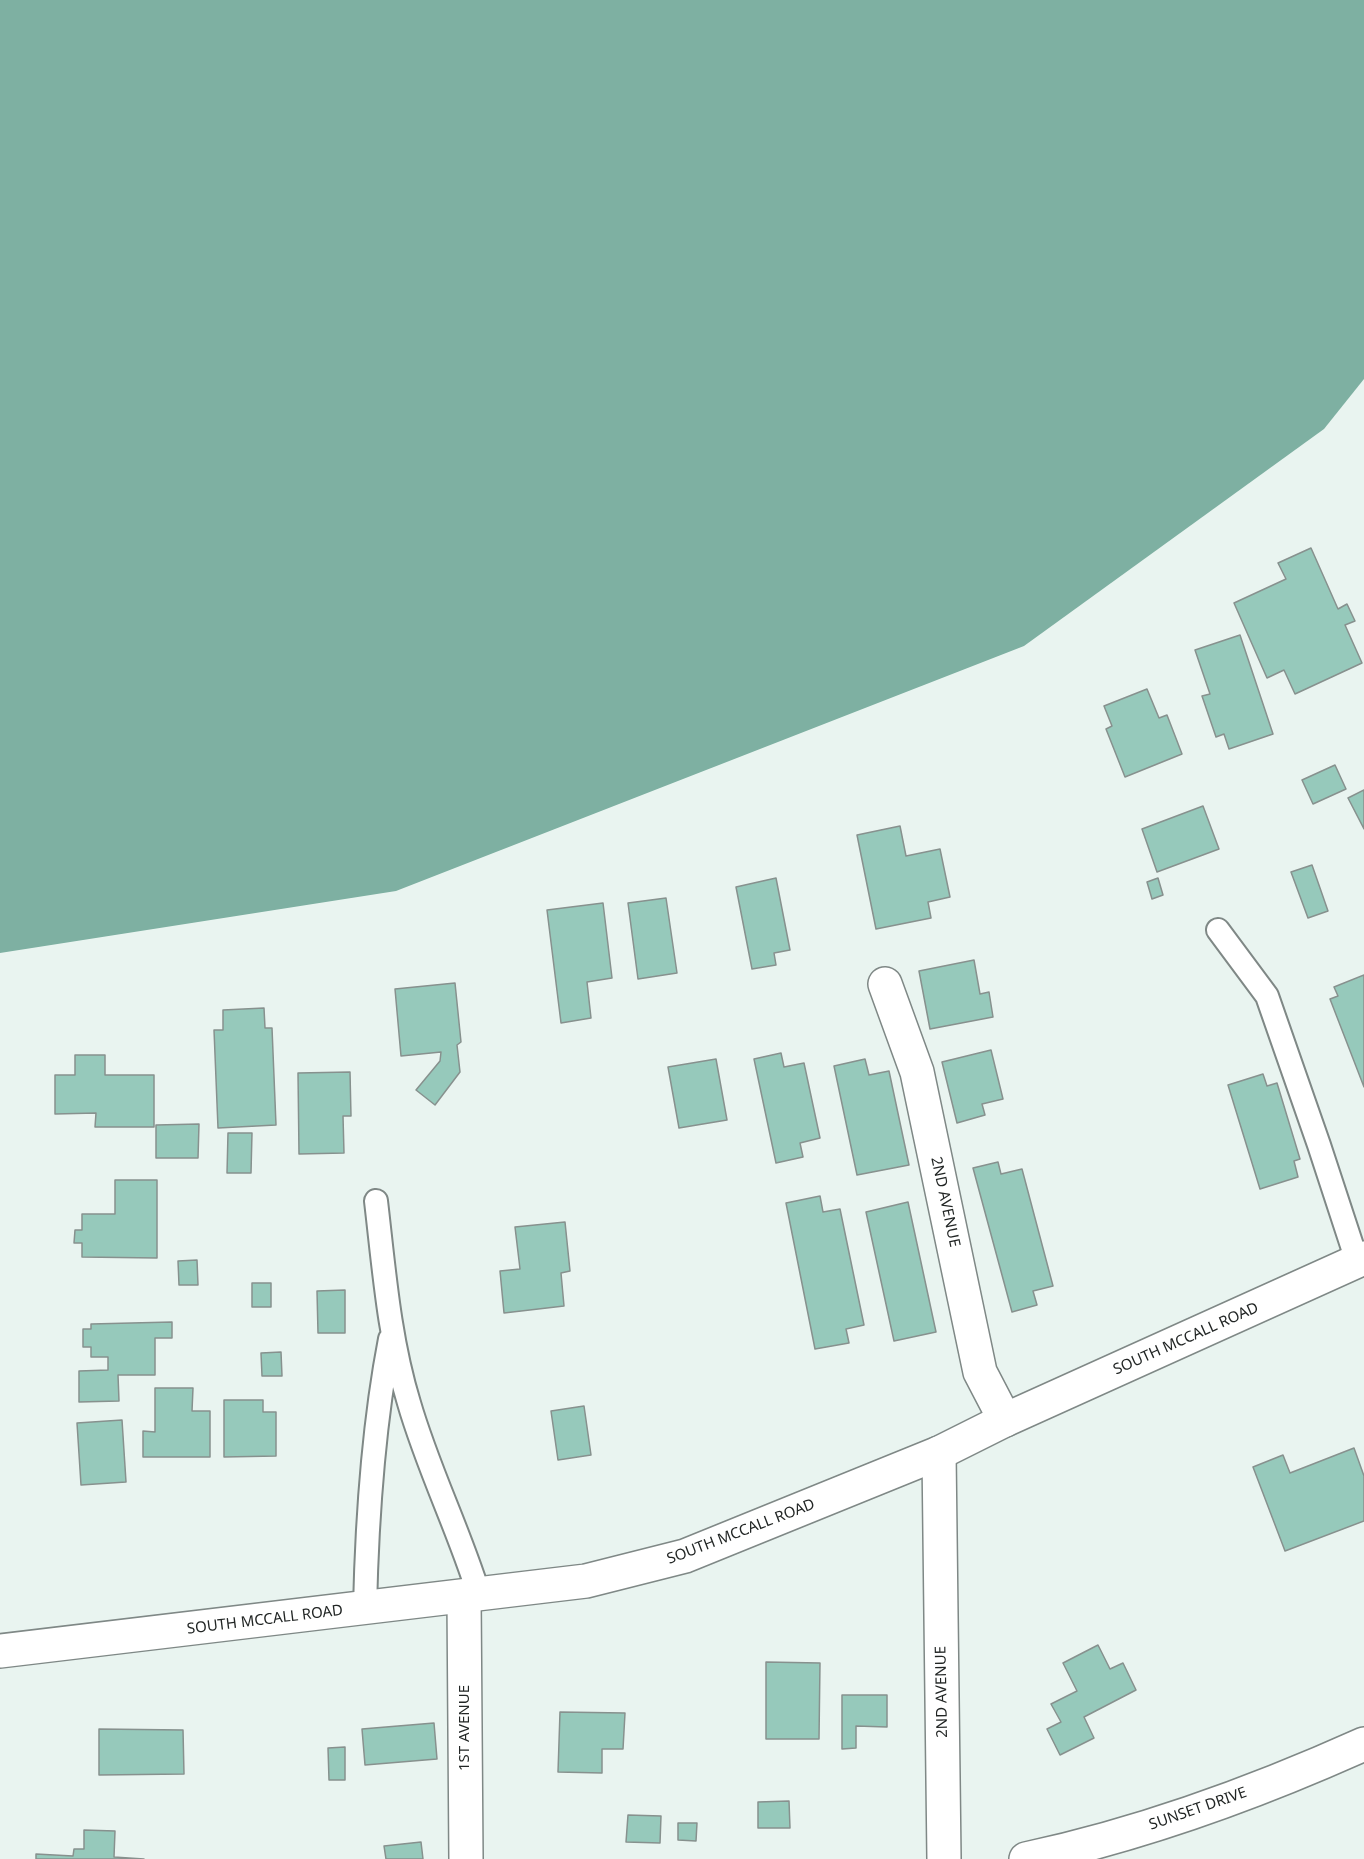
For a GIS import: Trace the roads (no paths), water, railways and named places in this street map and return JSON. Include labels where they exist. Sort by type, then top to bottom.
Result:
[{"type":"street","name":"2ND AVENUE","points":[[885,984],[917,1072],[980,1372],[1005,1420]]},
{"type":"street","name":"SOUTH MCCALL ROAD","points":[[0,1651],[586,1581],[685,1556],[939,1453],[1005,1420],[1360,1259]]},
{"type":"street","name":"2ND AVENUE","points":[[939,1453],[944,1859]]},
{"type":"street","name":"1ST AVENUE","points":[[466,1859],[472,1596]]},
{"type":"street","name":"SUNSET DRIVE","points":[[1026,1859],[1068,1850],[1172,1820],[1307,1770],[1364,1744]]},
{"type":"lane","points":[[1218,930],[1267,996],[1360,1259]]},
{"type":"lane","points":[[376,1201],[391,1331],[408,1402],[438,1490],[464,1548],[472,1596]]},
{"type":"lane","points":[[365,1608],[367,1521],[383,1375],[391,1331]]}]
